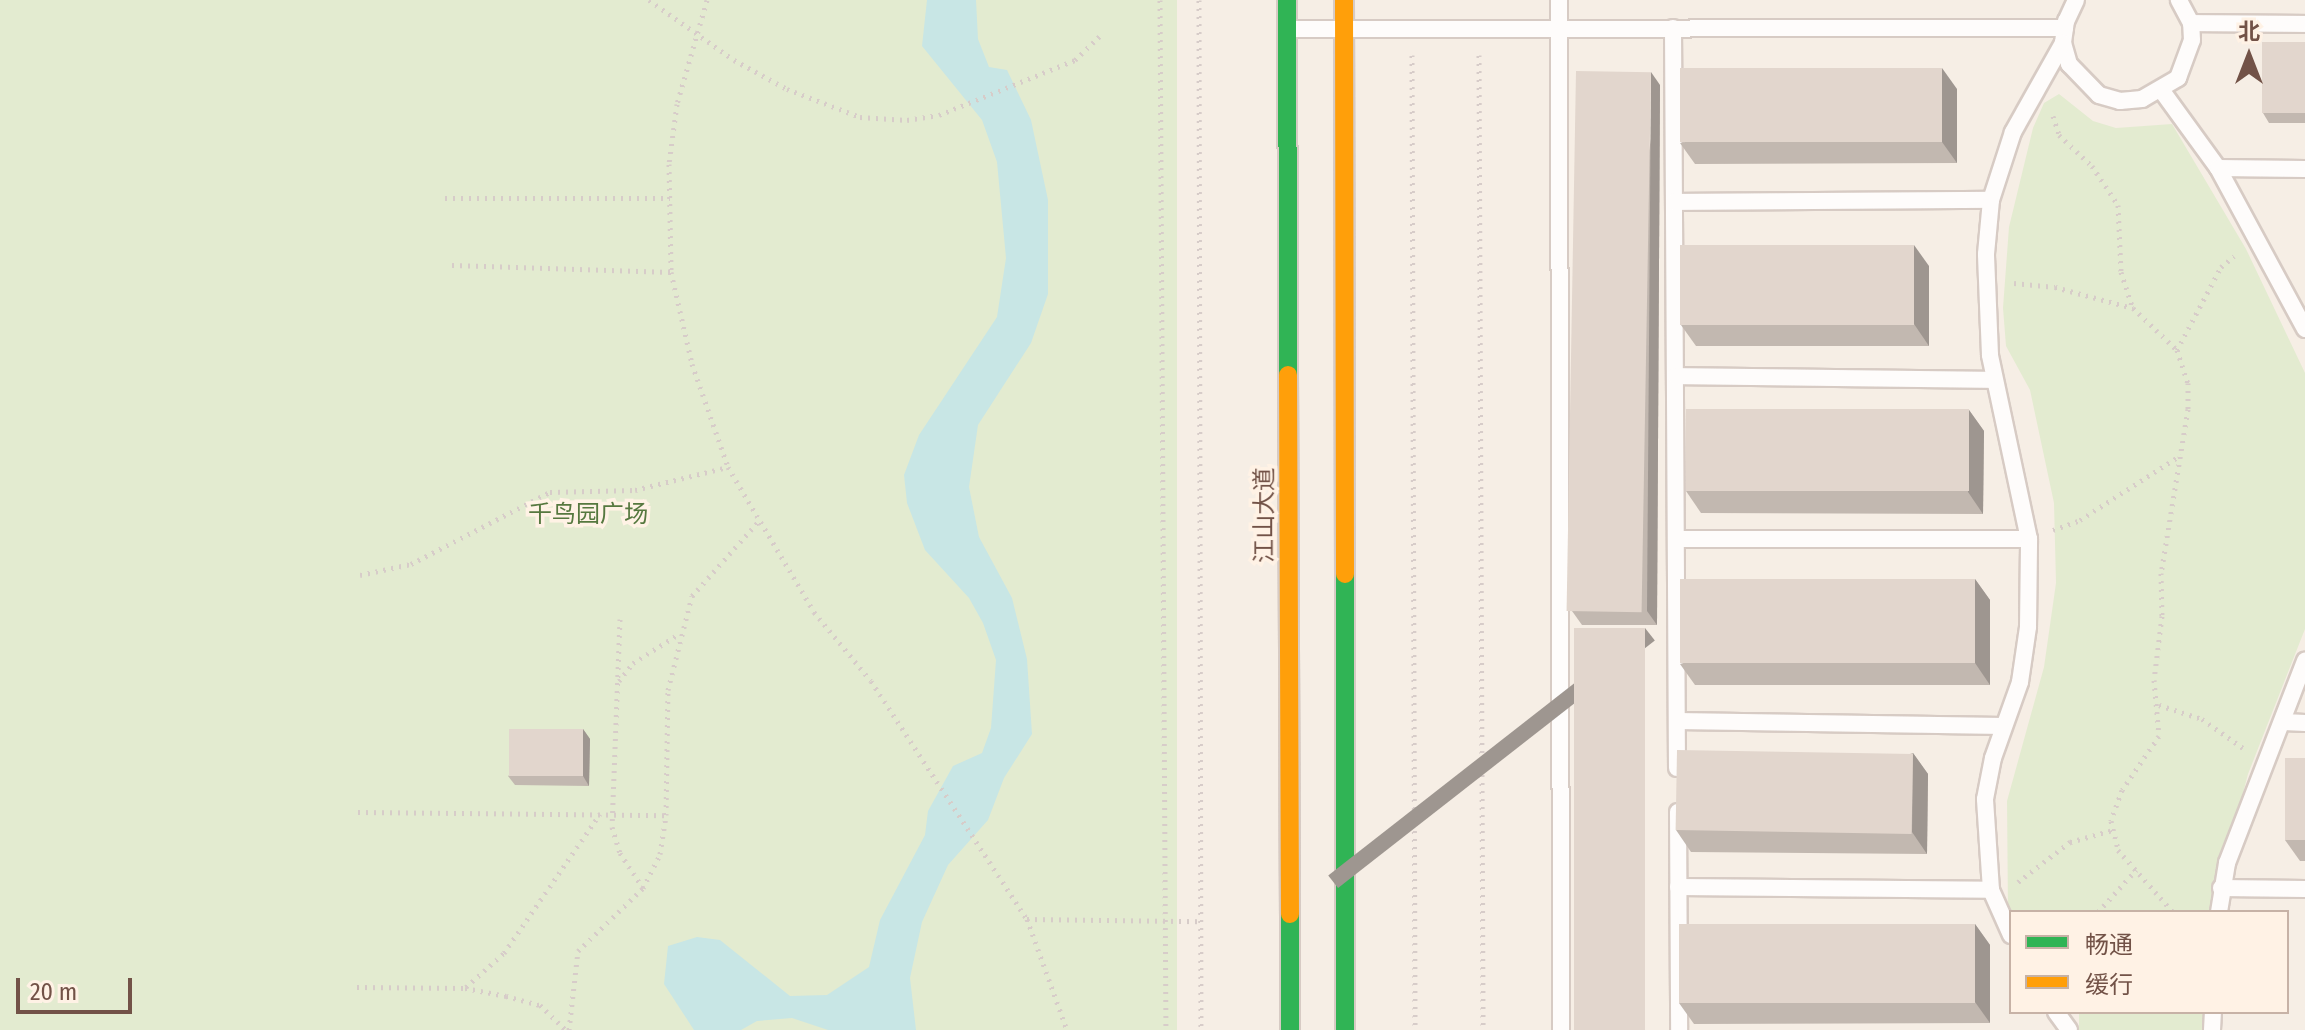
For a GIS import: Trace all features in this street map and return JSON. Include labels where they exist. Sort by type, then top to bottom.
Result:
[{"type":"main road","name":"江山大道","points":[[1287,0],[1290,1030]]},
{"type":"main road","points":[[1344,0],[1345,1030]]},
{"type":"lane","points":[[1559,0],[1561,1030]]},
{"type":"lane","points":[[2009,930],[1993,894],[1985,799],[2003,726],[2020,682],[2026,641],[2029,539],[1994,380],[1985,281],[1991,200],[2013,132],[2064,35],[2076,0]]},
{"type":"lane","points":[[2064,35],[2082,82],[2099,95],[2142,99],[2162,91],[2187,60],[2191,23],[2179,0]]},
{"type":"lane","points":[[2191,23],[2305,24]]},
{"type":"lane","points":[[1287,29],[1673,28],[2064,35]]},
{"type":"lane","points":[[1673,28],[1679,1030]]},
{"type":"lane","points":[[2162,91],[2218,168],[2255,238],[2301,312],[2305,329]]},
{"type":"lane","points":[[2218,168],[2305,169]]},
{"type":"lane","points":[[1674,202],[1991,200]]},
{"type":"lane","points":[[1676,376],[1994,380]]},
{"type":"lane","points":[[1676,539],[2029,539]]},
{"type":"lane","points":[[2219,910],[2221,888],[2305,661]]},
{"type":"lane","points":[[1677,721],[2003,726]]},
{"type":"lane","points":[[2284,722],[2305,723]]},
{"type":"lane","points":[[1678,887],[1993,894]]},
{"type":"lane","points":[[2221,888],[2305,889]]},
{"type":"path","points":[[649,0],[695,36],[787,89],[860,117],[907,120],[939,115],[1075,60],[1103,33]]},
{"type":"path","points":[[707,0],[677,104],[670,198],[671,272],[692,364],[728,467],[758,522],[814,612],[871,681],[1027,919],[1067,1030]]},
{"type":"path","points":[[1160,0],[1166,1030]]},
{"type":"path","points":[[1199,0],[1201,1030]]},
{"type":"path","points":[[1412,29],[1415,1030]]},
{"type":"path","points":[[1479,29],[1483,1030]]},
{"type":"path","points":[[2041,81],[2059,135],[2092,166],[2118,205],[2121,272],[2133,308],[2177,350],[2188,383],[2181,455],[2161,573],[2154,680],[2159,705],[2159,736],[2122,790],[2111,821],[2118,850],[2171,910]]},
{"type":"path","points":[[445,198],[670,198]]},
{"type":"path","points":[[2177,350],[2221,267],[2255,238]]},
{"type":"path","points":[[452,265],[671,272]]},
{"type":"path","points":[[1985,281],[2055,287],[2133,308]]},
{"type":"path","points":[[2029,539],[2080,520],[2181,455]]},
{"type":"path","points":[[360,575],[411,564],[550,492],[635,490],[728,467]]},
{"type":"path","points":[[567,1030],[570,982],[578,951],[643,888],[660,854],[666,815],[668,690],[679,634],[692,596],[758,522]]},
{"type":"path","points":[[620,619],[613,814],[620,853],[643,888]]},
{"type":"path","points":[[618,681],[633,663],[679,634]]},
{"type":"path","points":[[2159,705],[2202,719],[2267,766]]},
{"type":"path","points":[[358,812],[666,815]]},
{"type":"path","points":[[465,988],[504,953],[600,814]]},
{"type":"path","points":[[1993,894],[2070,842],[2113,830]]},
{"type":"path","points":[[2100,910],[2136,870]]},
{"type":"path","points":[[1027,919],[1201,921]]},
{"type":"path","points":[[357,987],[465,988],[540,1005],[567,1030]]},
{"type":"green space","name":"千鸟园广场","points":[[0,0],[1177,0],[1177,1030],[0,1030]]},
{"type":"green space","points":[[2059,94],[2093,121],[2116,128],[2172,124],[2246,249],[2305,373],[2305,629],[2248,774],[2213,910],[2008,911],[2007,801],[2044,667],[2056,583],[2054,503],[2030,390],[2006,346],[2003,308],[2009,227],[2033,128],[2044,103]]},
{"type":"green space","points":[[2079,1014],[2204,1014],[2204,1030],[2079,1030]]},
{"type":"water","points":[[927,0],[976,0],[978,39],[989,67],[1007,70],[1031,120],[1048,200],[1048,294],[1031,343],[978,425],[969,487],[979,537],[1012,598],[1027,659],[1032,734],[1004,778],[988,820],[948,865],[922,922],[910,978],[916,1030],[828,1030],[792,1018],[757,1021],[741,1030],[694,1030],[664,984],[668,946],[697,937],[720,940],[790,996],[827,995],[869,967],[880,920],[925,835],[928,811],[953,766],[982,753],[991,728],[996,660],[983,623],[969,598],[925,550],[907,503],[904,475],[919,435],[997,317],[1006,258],[997,162],[982,120],[922,46]]},
{"type":"building","points":[[2262,42],[2305,42],[2305,113],[2262,113]]},
{"type":"building","points":[[1680,68],[1942,68],[1942,142],[1680,142]]},
{"type":"building","points":[[1576,71],[1651,72],[1642,612],[1567,611]]},
{"type":"building","points":[[1680,245],[1914,245],[1914,325],[1680,325]]},
{"type":"building","points":[[1686,409],[1969,409],[1969,491],[1686,491]]},
{"type":"building","points":[[1680,579],[1975,579],[1975,663],[1680,663]]},
{"type":"building","points":[[1574,628],[1645,628],[1645,1030],[1574,1030]]},
{"type":"building","points":[[509,729],[583,729],[583,776],[509,776]]},
{"type":"building","points":[[1677,750],[1913,754],[1912,834],[1676,830]]},
{"type":"building","points":[[2285,758],[2305,758],[2305,840],[2285,840]]},
{"type":"building","points":[[1679,924],[1975,924],[1975,1003],[1679,1003]]},
{"type":"traffic: fast","points":[[1287,0],[1288,375]]},
{"type":"traffic: fast","points":[[1345,574],[1345,1030]]},
{"type":"traffic: fast","points":[[1290,914],[1290,1030]]},
{"type":"traffic: slow","points":[[1344,0],[1345,574]]},
{"type":"traffic: slow","points":[[1288,375],[1290,914]]}]
